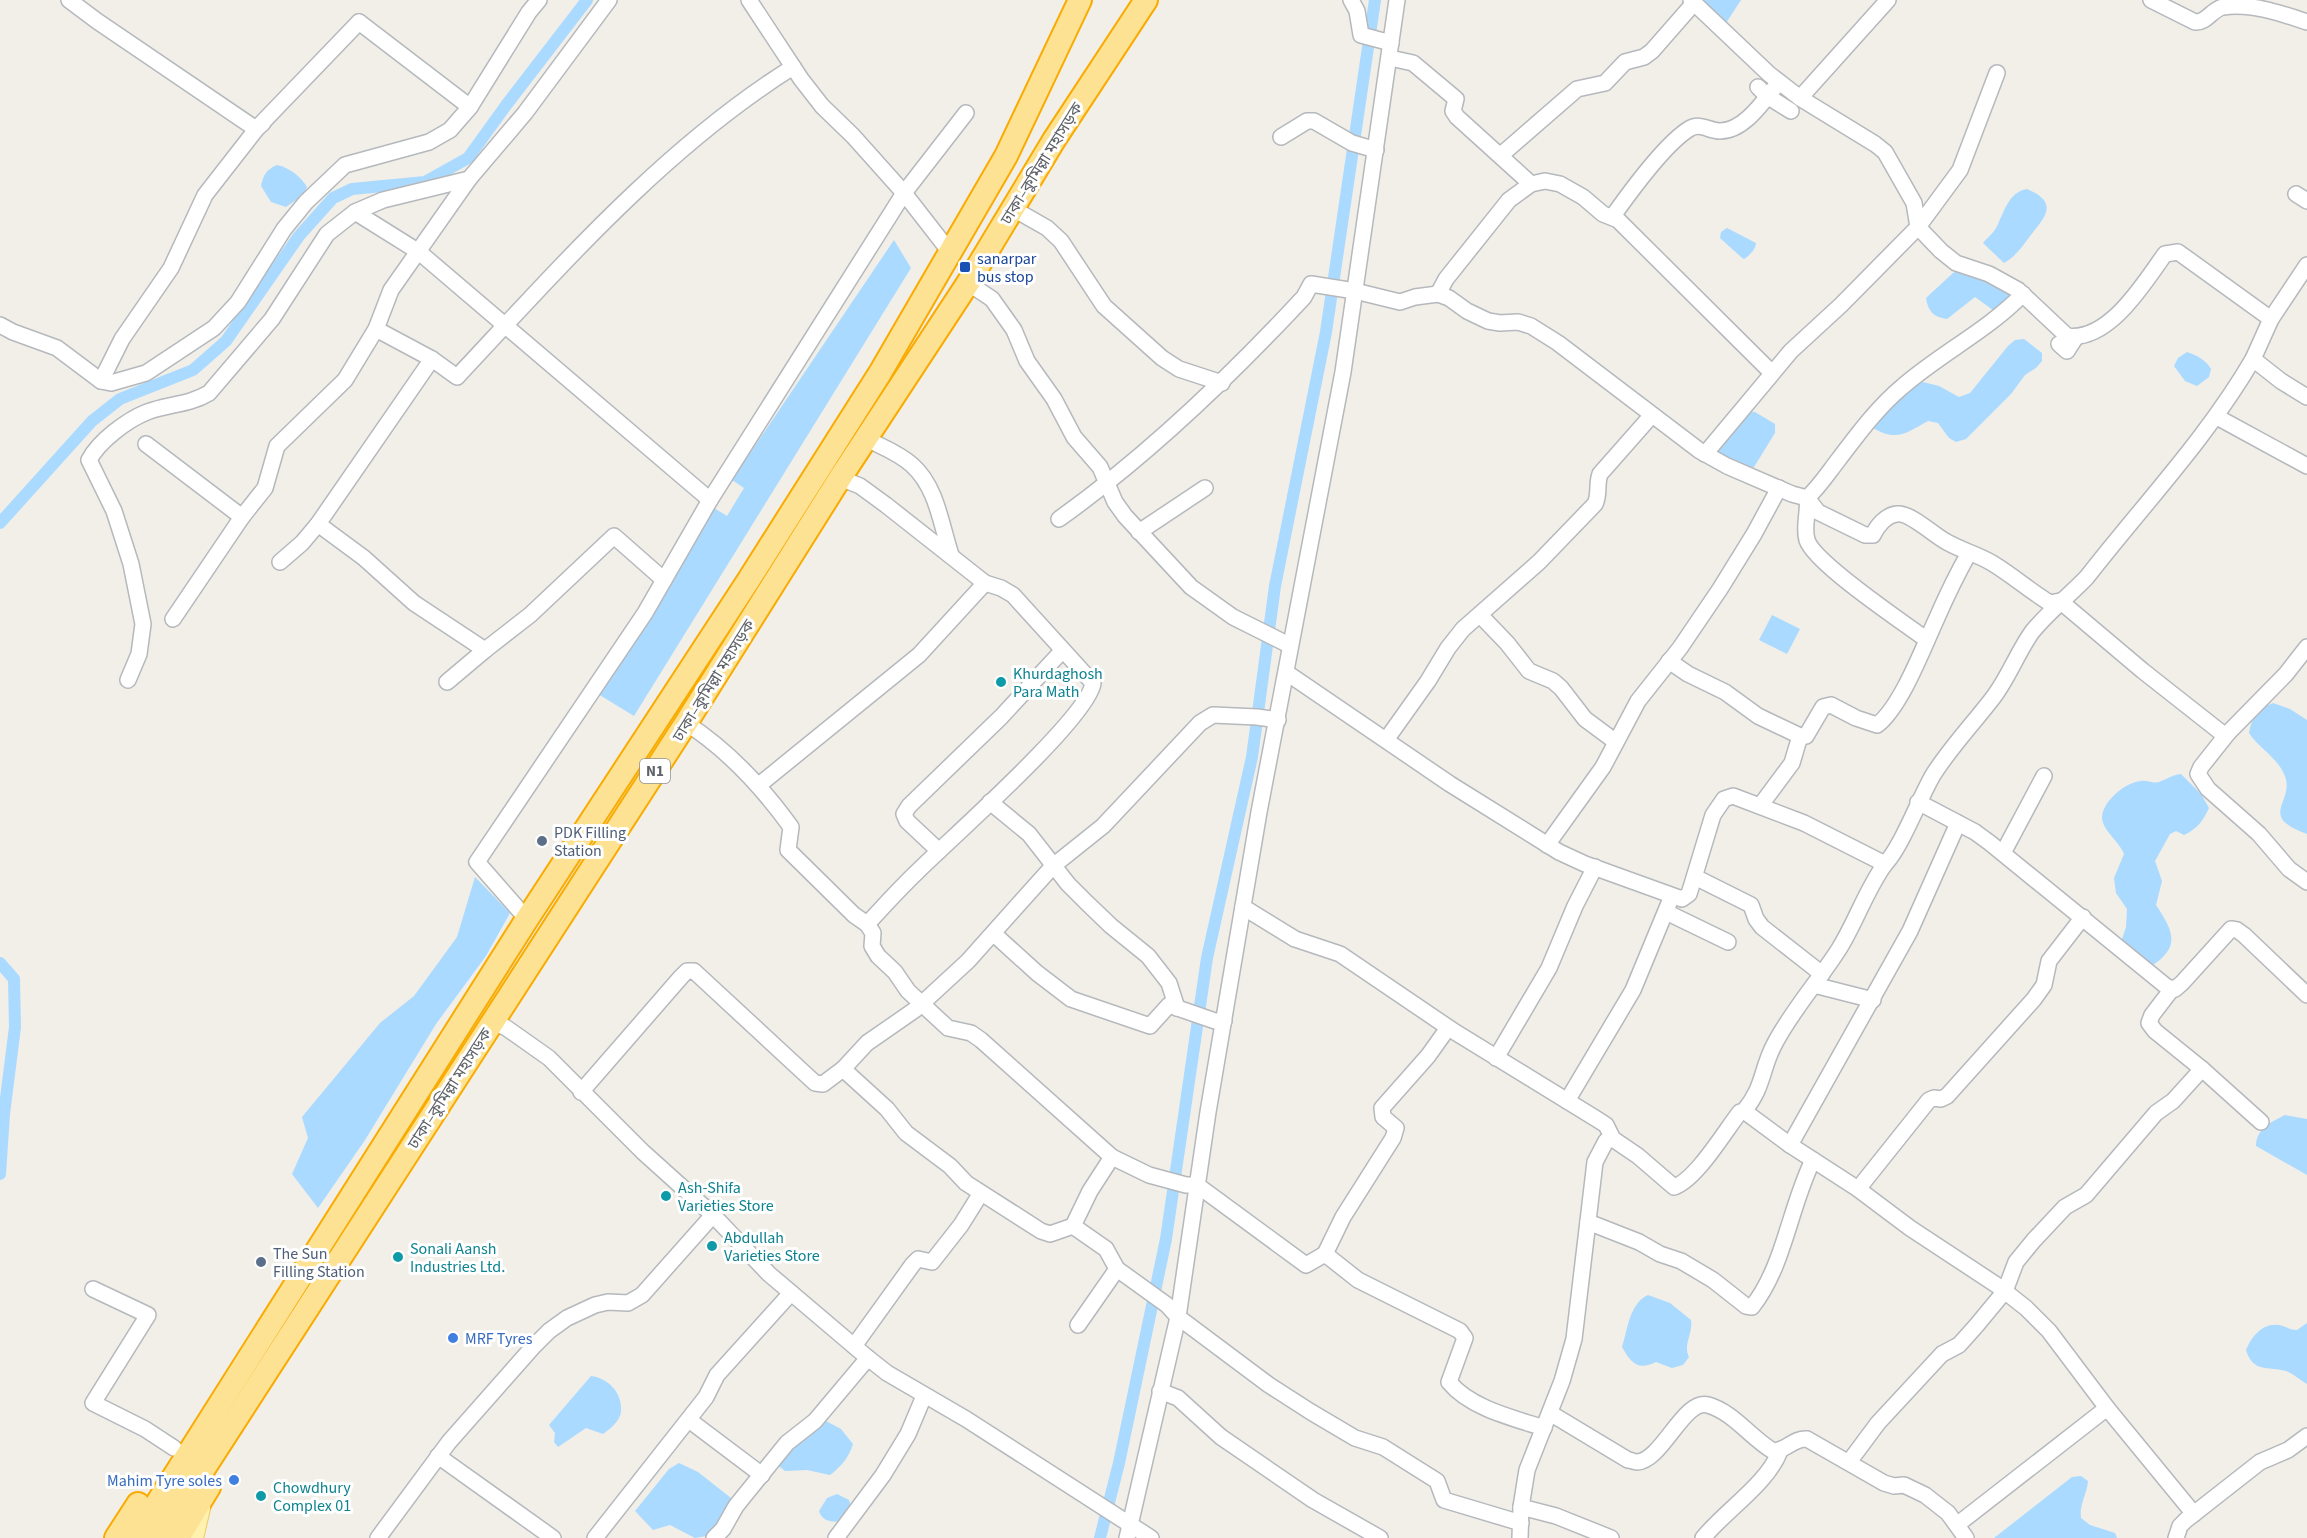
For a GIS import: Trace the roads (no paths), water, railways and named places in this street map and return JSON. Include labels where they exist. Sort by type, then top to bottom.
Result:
[{"type":"highway","name":"ঢাকা–কুমিল্লা মহাসড়ক","points":[[135,1538],[527,919],[748,581],[880,372],[1006,156],[1080,0]]},
{"type":"highway","name":"ঢাকা–কুমিল্লা মহাসড়ক","points":[[159,1538],[686,723],[840,478],[968,283],[1054,140],[1146,0]]},
{"type":"highway","points":[[116,1538],[282,1282],[338,1216]]},
{"type":"highway","points":[[178,1538],[339,1281],[362,1224]]},
{"type":"main road","points":[[193,1538],[203,1497]]},
{"type":"street","points":[[69,0],[96,21],[256,129]]},
{"type":"street","points":[[0,325],[57,348],[101,381],[111,383],[146,373],[214,328],[238,302],[284,229],[306,202],[345,165],[429,142],[450,130],[470,107],[529,12],[539,0]]},
{"type":"street","points":[[173,618],[242,517],[265,488],[277,446],[345,380],[376,329],[391,290],[469,179],[525,113],[609,0]]},
{"type":"street","points":[[749,0],[793,67],[822,105],[904,193],[950,252]]},
{"type":"street","points":[[1351,0],[1357,11],[1361,35],[1413,63],[1450,93],[1456,99],[1453,111],[1457,117],[1531,184]]},
{"type":"street","points":[[1125,1527],[1160,1391],[1191,1185],[1219,1021],[1243,907],[1259,812],[1287,673],[1289,645],[1298,613],[1343,372],[1364,147],[1397,0]]},
{"type":"street","points":[[1800,98],[1888,0]]},
{"type":"street","points":[[2151,0],[2195,22],[2203,21],[2223,7],[2262,4],[2307,22]]},
{"type":"street","points":[[1501,155],[1577,89],[1605,83],[1625,62],[1644,57],[1652,51],[1692,2],[1779,82],[1885,152],[1914,203],[1918,227],[1941,251],[1956,262],[1989,274],[2023,294],[2067,336],[2076,337],[2089,333],[2105,324],[2129,304],[2164,254],[2169,252],[2178,252],[2271,319]]},
{"type":"street","points":[[101,381],[122,339],[171,268],[205,195],[256,129],[359,22],[470,107]]},
{"type":"street","points":[[376,329],[432,359],[457,377],[587,241],[662,167],[750,94],[793,67]]},
{"type":"street","points":[[1705,454],[1771,372],[1918,227],[1960,170],[1997,73]]},
{"type":"street","points":[[1613,216],[1655,163],[1690,128],[1700,125],[1718,131],[1728,130],[1740,123],[1763,91],[1779,82]]},
{"type":"street","points":[[1763,91],[1791,111]]},
{"type":"street","points":[[527,919],[477,862],[645,613],[710,500],[904,193],[966,113]]},
{"type":"street","points":[[1281,137],[1307,121],[1314,121],[1364,147]]},
{"type":"street","points":[[128,680],[139,654],[142,624],[131,564],[117,522],[89,460],[94,450],[110,435],[146,412],[196,401],[209,393],[272,319],[327,234],[355,212],[383,200],[469,179]]},
{"type":"street","points":[[1438,294],[1446,279],[1504,206],[1520,191],[1531,184],[1545,181],[1560,184],[1583,197],[1603,214],[1613,216],[1677,276],[1771,372]]},
{"type":"street","points":[[1012,208],[1047,228],[1060,241],[1104,306],[1154,352],[1179,369],[1222,382]]},
{"type":"street","points":[[355,212],[419,252],[710,500]]},
{"type":"street","points":[[1243,907],[1295,939],[1340,954],[1448,1028],[1606,1125],[1613,1139],[1674,1186],[1680,1185],[1702,1163],[1740,1112],[1744,1111],[1760,1087],[1774,1045],[1840,948],[1874,879],[1896,848],[1918,802],[1946,756],[1994,697],[2031,634],[2060,601],[2073,593],[2087,577],[2217,417],[2253,359],[2271,319],[2307,265]]},
{"type":"street","points":[[968,283],[992,299],[1014,330],[1027,361],[1054,399],[1074,437],[1100,467],[1115,502],[1139,532],[1191,587],[1233,617],[1289,645]]},
{"type":"street","points":[[1059,519],[1108,484],[1194,410],[1304,297],[1311,284],[1350,290],[1400,302],[1415,297],[1438,294],[1488,321],[1518,322],[1543,333],[1705,454],[1779,488],[1807,498],[1818,512],[1865,535],[1873,535],[1877,526],[1887,518],[1902,514],[1920,523],[1948,543],[1993,563],[2050,603],[2060,601]]},
{"type":"street","points":[[1807,498],[1822,485],[1845,451],[1882,406],[1903,386],[1993,322],[2023,294]]},
{"type":"street","points":[[2059,344],[2067,351],[2076,337]]},
{"type":"street","points":[[280,562],[302,543],[318,524],[432,359]]},
{"type":"street","points":[[2253,359],[2281,381],[2307,397]]},
{"type":"street","points":[[1386,740],[1463,629],[1539,562],[1595,504],[1598,497],[1597,483],[1600,474],[1652,414]]},
{"type":"street","points":[[2217,417],[2307,466]]},
{"type":"street","points":[[867,439],[895,452],[913,465],[927,482],[951,555]]},
{"type":"street","points":[[146,444],[242,517]]},
{"type":"street","points":[[840,478],[860,486],[986,583],[1013,595],[1093,683],[1092,690],[1056,736],[867,924]]},
{"type":"street","points":[[1139,532],[1205,488]]},
{"type":"street","points":[[1547,845],[1592,785],[1638,701],[1691,632],[1754,534],[1779,488]]},
{"type":"street","points":[[1807,498],[1809,509],[1806,538],[1811,548],[1831,568],[1927,640]]},
{"type":"street","points":[[318,524],[364,558],[414,603],[485,650]]},
{"type":"street","points":[[447,682],[530,615],[614,536],[664,580]]},
{"type":"street","points":[[1669,661],[1688,674],[1725,692],[1758,716],[1800,736],[1806,736],[1823,707],[1831,705],[1869,723],[1877,724],[1885,719],[1908,680],[1969,553]]},
{"type":"street","points":[[759,785],[919,655],[986,583]]},
{"type":"street","points":[[2060,601],[2223,734],[2228,733]]},
{"type":"street","points":[[1480,615],[1507,643],[1529,671],[1553,681],[1585,719],[1616,742]]},
{"type":"street","points":[[2307,647],[2286,674],[2228,733],[2198,774],[2208,789],[2259,834],[2289,868],[2307,882]]},
{"type":"street","points":[[939,851],[907,821],[904,814],[909,806],[1001,717],[1062,651]]},
{"type":"street","points":[[1287,673],[1450,784],[1547,845],[1595,867],[1672,896],[1682,899],[1689,894],[1713,816],[1724,799],[1733,795],[1804,823],[1884,864]]},
{"type":"street","points":[[581,1092],[687,971],[694,971],[701,976],[815,1083],[822,1084],[843,1069],[867,1043],[922,1003],[968,961],[1053,866],[1103,826],[1200,723],[1220,715],[1278,720]]},
{"type":"street","points":[[686,723],[705,735],[759,785],[791,827],[788,850],[854,915],[867,924],[873,933],[872,946],[878,956],[896,972],[908,991],[948,1028],[971,1033],[981,1040],[1112,1157],[1149,1175],[1191,1185],[1306,1265],[1325,1254],[1343,1217],[1393,1138],[1396,1128],[1383,1117],[1382,1108],[1428,1056],[1448,1028]]},
{"type":"street","points":[[1760,806],[1792,764],[1800,736]]},
{"type":"street","points":[[2003,853],[2044,776]]},
{"type":"street","points":[[990,802],[1029,834],[1074,890],[1111,926],[1148,956],[1169,983],[1177,1008]]},
{"type":"street","points":[[1918,802],[1958,823],[2003,853],[2135,962],[2172,989]]},
{"type":"street","points":[[1790,1145],[1910,931],[1958,823]]},
{"type":"street","points":[[1496,1058],[1549,968],[1575,906],[1595,867]]},
{"type":"street","points":[[1695,877],[1751,905],[1762,927],[1818,979],[1873,999]]},
{"type":"street","points":[[1567,1101],[1633,990],[1672,896]]},
{"type":"street","points":[[1666,912],[1728,942]]},
{"type":"street","points":[[1858,1189],[1929,1100],[1947,1096],[2034,999],[2044,985],[2049,961],[2083,917]]},
{"type":"street","points":[[2261,1122],[2155,1031],[2149,1023],[2152,1015],[2172,989],[2182,983],[2231,929],[2244,935],[2307,995]]},
{"type":"street","points":[[994,934],[1063,994],[1077,1001],[1150,1026],[1169,1005],[1219,1021]]},
{"type":"street","points":[[491,1023],[505,1027],[549,1058],[643,1152],[713,1215],[754,1260],[868,1358],[924,1396],[966,1419],[1091,1500],[1125,1527],[1151,1538]]},
{"type":"street","points":[[843,1069],[887,1109],[906,1133],[950,1166],[966,1183],[1041,1231],[1050,1234],[1073,1226],[1090,1191],[1112,1157]]},
{"type":"street","points":[[1849,1462],[1878,1423],[1942,1354],[1959,1345],[2004,1291],[2016,1262],[2034,1240],[2065,1207],[2086,1195],[2156,1113],[2173,1101],[2202,1069]]},
{"type":"street","points":[[1744,1111],[2026,1308],[2049,1331],[2107,1408],[2194,1514]]},
{"type":"street","points":[[1073,1226],[1106,1249],[1117,1269],[1269,1385],[1355,1438],[1383,1447],[1437,1481],[1444,1500],[1520,1531],[1527,1470],[1550,1413],[1574,1339],[1595,1162],[1600,1148],[1606,1141],[1613,1139]]},
{"type":"street","points":[[1588,1222],[1681,1261],[1713,1280],[1746,1306],[1752,1307],[1771,1275],[1800,1188],[1813,1160]]},
{"type":"street","points":[[854,1347],[913,1264],[918,1259],[932,1262],[961,1225],[981,1193]]},
{"type":"street","points":[[378,1538],[438,1456],[549,1331],[567,1318],[595,1305],[608,1302],[628,1303],[642,1295],[713,1215]]},
{"type":"street","points":[[1325,1254],[1358,1280],[1460,1331],[1465,1338],[1449,1382],[1454,1388],[1478,1403],[1544,1428]]},
{"type":"street","points":[[1078,1325],[1117,1269]]},
{"type":"street","points":[[93,1289],[148,1315],[93,1403],[145,1429],[174,1448]]},
{"type":"street","points":[[595,1538],[689,1420],[706,1397],[717,1375],[791,1293]]},
{"type":"street","points":[[714,1538],[723,1529],[736,1506],[787,1443],[815,1421],[868,1358]]},
{"type":"street","points":[[1160,1391],[1178,1398],[1221,1437],[1313,1500],[1380,1538]]},
{"type":"street","points":[[836,1538],[884,1475],[908,1434],[924,1396]]},
{"type":"street","points":[[1550,1413],[1628,1460],[1638,1462],[1646,1459],[1696,1406],[1705,1404],[1725,1413],[1773,1451],[1780,1451],[1799,1439],[1807,1440],[1884,1483],[1913,1488],[1943,1508],[1958,1524],[1966,1538]]},
{"type":"street","points":[[1958,1524],[2107,1408]]},
{"type":"street","points":[[689,1420],[762,1475]]},
{"type":"street","points":[[2176,1538],[2180,1527],[2194,1514],[2260,1462],[2288,1450],[2307,1436]]},
{"type":"street","points":[[1703,1538],[1765,1475],[1780,1451]]},
{"type":"street","points":[[438,1456],[553,1538]]},
{"type":"street","points":[[1521,1507],[1548,1513],[1611,1538]]},
{"type":"water","points":[[1704,0],[1741,0],[1726,23],[1701,4]]},
{"type":"water","points":[[277,165],[294,173],[307,187],[303,195],[286,207],[271,202],[261,186],[266,173]]},
{"type":"water","points":[[2027,189],[2043,199],[2046,205],[2045,216],[2021,248],[2004,263],[1983,243],[1995,230],[2012,198]]},
{"type":"water","points":[[1727,228],[1756,243],[1752,252],[1744,259],[1720,238],[1721,232]]},
{"type":"water","points":[[894,240],[911,268],[634,716],[598,694],[714,508],[727,516],[744,488],[732,480]]},
{"type":"water","points":[[1965,267],[2011,293],[2011,300],[2002,309],[1993,310],[1975,297],[1947,319],[1938,317],[1930,310],[1926,298],[1953,273]]},
{"type":"water","points":[[2024,339],[2042,353],[2042,361],[2025,375],[2011,394],[1966,439],[1956,442],[1949,438],[1938,423],[1928,421],[1907,432],[1895,435],[1873,428],[1905,392],[1923,382],[1939,386],[1959,397],[1970,393],[2008,346],[2015,340]]},
{"type":"water","points":[[2187,352],[2200,358],[2211,369],[2209,377],[2197,386],[2185,381],[2174,366],[2178,358]]},
{"type":"water","points":[[1748,411],[1755,412],[1775,424],[1775,433],[1754,467],[1748,469],[1730,462],[1713,449]]},
{"type":"water","points":[[1772,615],[1800,629],[1787,654],[1759,640]]},
{"type":"water","points":[[2273,703],[2290,709],[2307,720],[2307,834],[2291,827],[2283,820],[2280,814],[2286,782],[2283,772],[2276,761],[2249,733],[2256,715]]},
{"type":"water","points":[[2181,774],[2201,794],[2209,808],[2202,821],[2193,830],[2184,835],[2176,831],[2170,834],[2155,861],[2162,881],[2156,905],[2167,923],[2171,938],[2167,953],[2150,967],[2120,945],[2126,927],[2127,909],[2116,893],[2114,878],[2124,854],[2105,827],[2102,818],[2110,800],[2128,785],[2141,781],[2157,782]]},
{"type":"water","points":[[475,877],[510,913],[486,956],[436,1024],[365,1140],[318,1208],[292,1174],[308,1138],[302,1117],[380,1023],[414,996],[457,937]]},
{"type":"water","points":[[2285,1115],[2307,1119],[2307,1175],[2256,1146],[2261,1131]]},
{"type":"water","points":[[1648,1295],[1670,1303],[1691,1320],[1687,1348],[1689,1357],[1683,1365],[1672,1368],[1656,1362],[1644,1366],[1636,1364],[1622,1347],[1633,1311],[1637,1304]]},
{"type":"water","points":[[2307,1323],[2307,1384],[2286,1371],[2257,1365],[2249,1357],[2246,1350],[2249,1344],[2265,1327],[2276,1325],[2297,1330]]},
{"type":"water","points":[[591,1376],[608,1383],[617,1393],[621,1405],[619,1419],[603,1434],[586,1428],[558,1447],[554,1442],[555,1433],[549,1425]]},
{"type":"water","points":[[826,1421],[841,1429],[853,1444],[847,1457],[834,1472],[830,1475],[807,1470],[785,1471],[776,1464],[819,1423]]},
{"type":"water","points":[[679,1463],[698,1472],[731,1498],[729,1510],[712,1535],[695,1538],[670,1525],[653,1530],[635,1511],[669,1469]]},
{"type":"water","points":[[2081,1476],[2088,1481],[2081,1518],[2090,1525],[2115,1533],[2117,1538],[1994,1538],[2072,1477]]},
{"type":"water","points":[[837,1494],[849,1500],[851,1506],[841,1521],[834,1522],[822,1517],[819,1511],[827,1498]]},
{"type":"waterway","points":[[0,523],[92,421],[120,399],[193,370],[226,341],[299,236],[333,198],[352,189],[425,182],[468,158],[587,0]]},
{"type":"waterway","points":[[1100,1538],[1119,1463],[1166,1239],[1207,958],[1252,757],[1275,586],[1326,332],[1375,0]]},
{"type":"waterway","points":[[0,963],[14,979],[15,1027],[4,1114],[0,1174]]},
{"type":"place","name":"sanarpar bus stop","points":[[965,267]]},
{"type":"place","name":"Khurdaghosh Para Math","points":[[1001,682]]},
{"type":"place","name":"PDK Filling Station","points":[[542,841]]},
{"type":"place","name":"Ash-Shifa Varieties Store","points":[[666,1196]]},
{"type":"place","name":"Abdullah Varieties Store","points":[[712,1246]]},
{"type":"place","name":"Sonali Aansh Industries Ltd.","points":[[398,1257]]},
{"type":"place","name":"The Sun Filling Station","points":[[261,1262]]},
{"type":"place","name":"MRF Tyres","points":[[453,1338]]},
{"type":"place","name":"Mahim Tyre soles","points":[[234,1480]]},
{"type":"place","name":"Chowdhury Complex 01","points":[[261,1496]]}]
